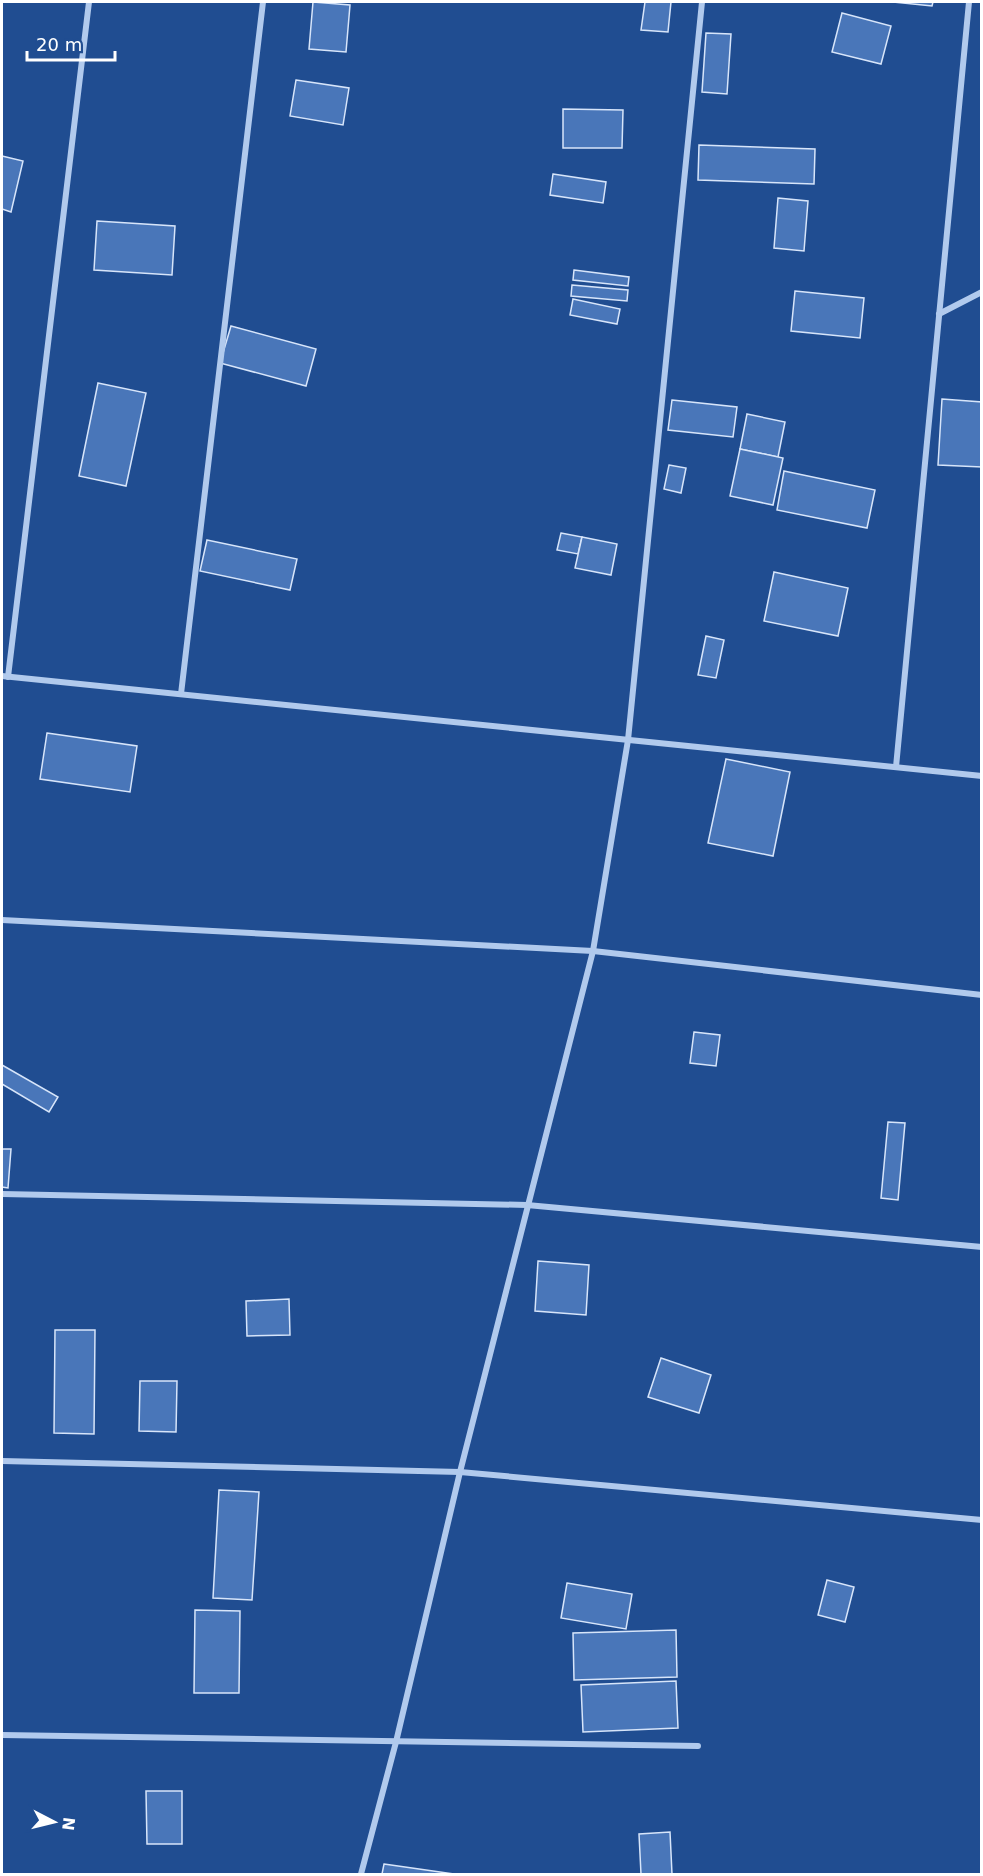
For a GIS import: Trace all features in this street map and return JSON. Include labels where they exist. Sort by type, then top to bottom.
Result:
[{"type":"street","points":[[89,2],[5,676],[981,776]]},
{"type":"street","points":[[181,694],[263,2]]},
{"type":"street","points":[[361,1875],[396,1742],[460,1472],[527,1205],[593,951],[628,740],[702,2]]},
{"type":"street","points":[[896,767],[969,2]]},
{"type":"street","points":[[939,314],[981,292]]},
{"type":"street","points":[[2,920],[593,951],[981,994]]},
{"type":"street","points":[[2,1194],[527,1205],[981,1247]]},
{"type":"street","points":[[2,1461],[460,1472],[981,1520]]},
{"type":"street","points":[[2,1736],[698,1746]]},
{"type":"building","points":[[313,2],[350,5],[346,52],[309,49]]},
{"type":"building","points":[[645,2],[671,2],[668,32],[641,30]]},
{"type":"building","points":[[893,2],[933,2],[932,6]]},
{"type":"building","points":[[842,13],[891,26],[881,64],[832,52]]},
{"type":"building","points":[[706,33],[731,34],[727,94],[702,92]]},
{"type":"building","points":[[296,80],[349,88],[343,125],[290,116]]},
{"type":"building","points":[[563,109],[623,110],[622,148],[563,148]]},
{"type":"building","points":[[699,145],[815,149],[814,184],[698,180]]},
{"type":"building","points":[[2,156],[23,161],[11,212],[2,209]]},
{"type":"building","points":[[553,174],[606,182],[603,203],[550,195]]},
{"type":"building","points":[[778,198],[808,201],[804,251],[774,248]]},
{"type":"building","points":[[97,221],[175,226],[172,275],[94,270]]},
{"type":"building","points":[[574,270],[629,277],[628,286],[573,280]]},
{"type":"building","points":[[572,285],[628,290],[627,301],[571,296]]},
{"type":"building","points":[[795,291],[864,298],[860,338],[791,331]]},
{"type":"building","points":[[573,299],[620,309],[617,324],[570,315]]},
{"type":"building","points":[[231,326],[316,349],[306,386],[220,363]]},
{"type":"building","points":[[98,383],[146,393],[126,486],[79,476]]},
{"type":"building","points":[[942,399],[982,402],[982,467],[938,465]]},
{"type":"building","points":[[672,400],[737,407],[733,437],[668,430]]},
{"type":"building","points":[[747,414],[785,422],[778,457],[740,449]]},
{"type":"building","points":[[740,449],[783,458],[773,505],[730,496]]},
{"type":"building","points":[[669,465],[686,468],[681,493],[664,489]]},
{"type":"building","points":[[784,471],[875,490],[867,528],[777,510]]},
{"type":"building","points":[[561,533],[582,537],[578,554],[557,550]]},
{"type":"building","points":[[582,537],[617,544],[611,575],[575,568]]},
{"type":"building","points":[[207,540],[297,559],[290,590],[200,571]]},
{"type":"building","points":[[774,572],[848,588],[838,636],[764,621]]},
{"type":"building","points":[[706,636],[724,640],[716,678],[698,675]]},
{"type":"building","points":[[47,733],[137,746],[130,792],[40,779]]},
{"type":"building","points":[[726,759],[790,772],[773,856],[708,843]]},
{"type":"building","points":[[694,1032],[720,1035],[716,1066],[690,1063]]},
{"type":"building","points":[[2,1065],[58,1097],[49,1112],[2,1084]]},
{"type":"building","points":[[888,1122],[905,1123],[898,1200],[881,1198]]},
{"type":"building","points":[[2,1149],[11,1149],[8,1188],[2,1187]]},
{"type":"building","points":[[538,1261],[589,1265],[586,1315],[535,1311]]},
{"type":"building","points":[[289,1299],[290,1335],[247,1336],[246,1301]]},
{"type":"building","points":[[55,1330],[95,1330],[94,1434],[54,1433]]},
{"type":"building","points":[[661,1358],[711,1375],[699,1413],[648,1397]]},
{"type":"building","points":[[140,1381],[177,1381],[176,1432],[139,1431]]},
{"type":"building","points":[[219,1490],[259,1492],[252,1600],[213,1598]]},
{"type":"building","points":[[827,1580],[854,1587],[845,1622],[818,1615]]},
{"type":"building","points":[[567,1583],[632,1594],[626,1629],[561,1618]]},
{"type":"building","points":[[195,1610],[240,1611],[239,1693],[194,1693]]},
{"type":"building","points":[[676,1630],[677,1677],[574,1680],[573,1633]]},
{"type":"building","points":[[676,1681],[678,1728],[583,1732],[581,1685]]},
{"type":"building","points":[[146,1791],[182,1791],[182,1844],[147,1844]]},
{"type":"building","points":[[670,1832],[672,1874],[641,1874],[639,1834]]},
{"type":"building","points":[[384,1864],[454,1874],[382,1874]]}]
